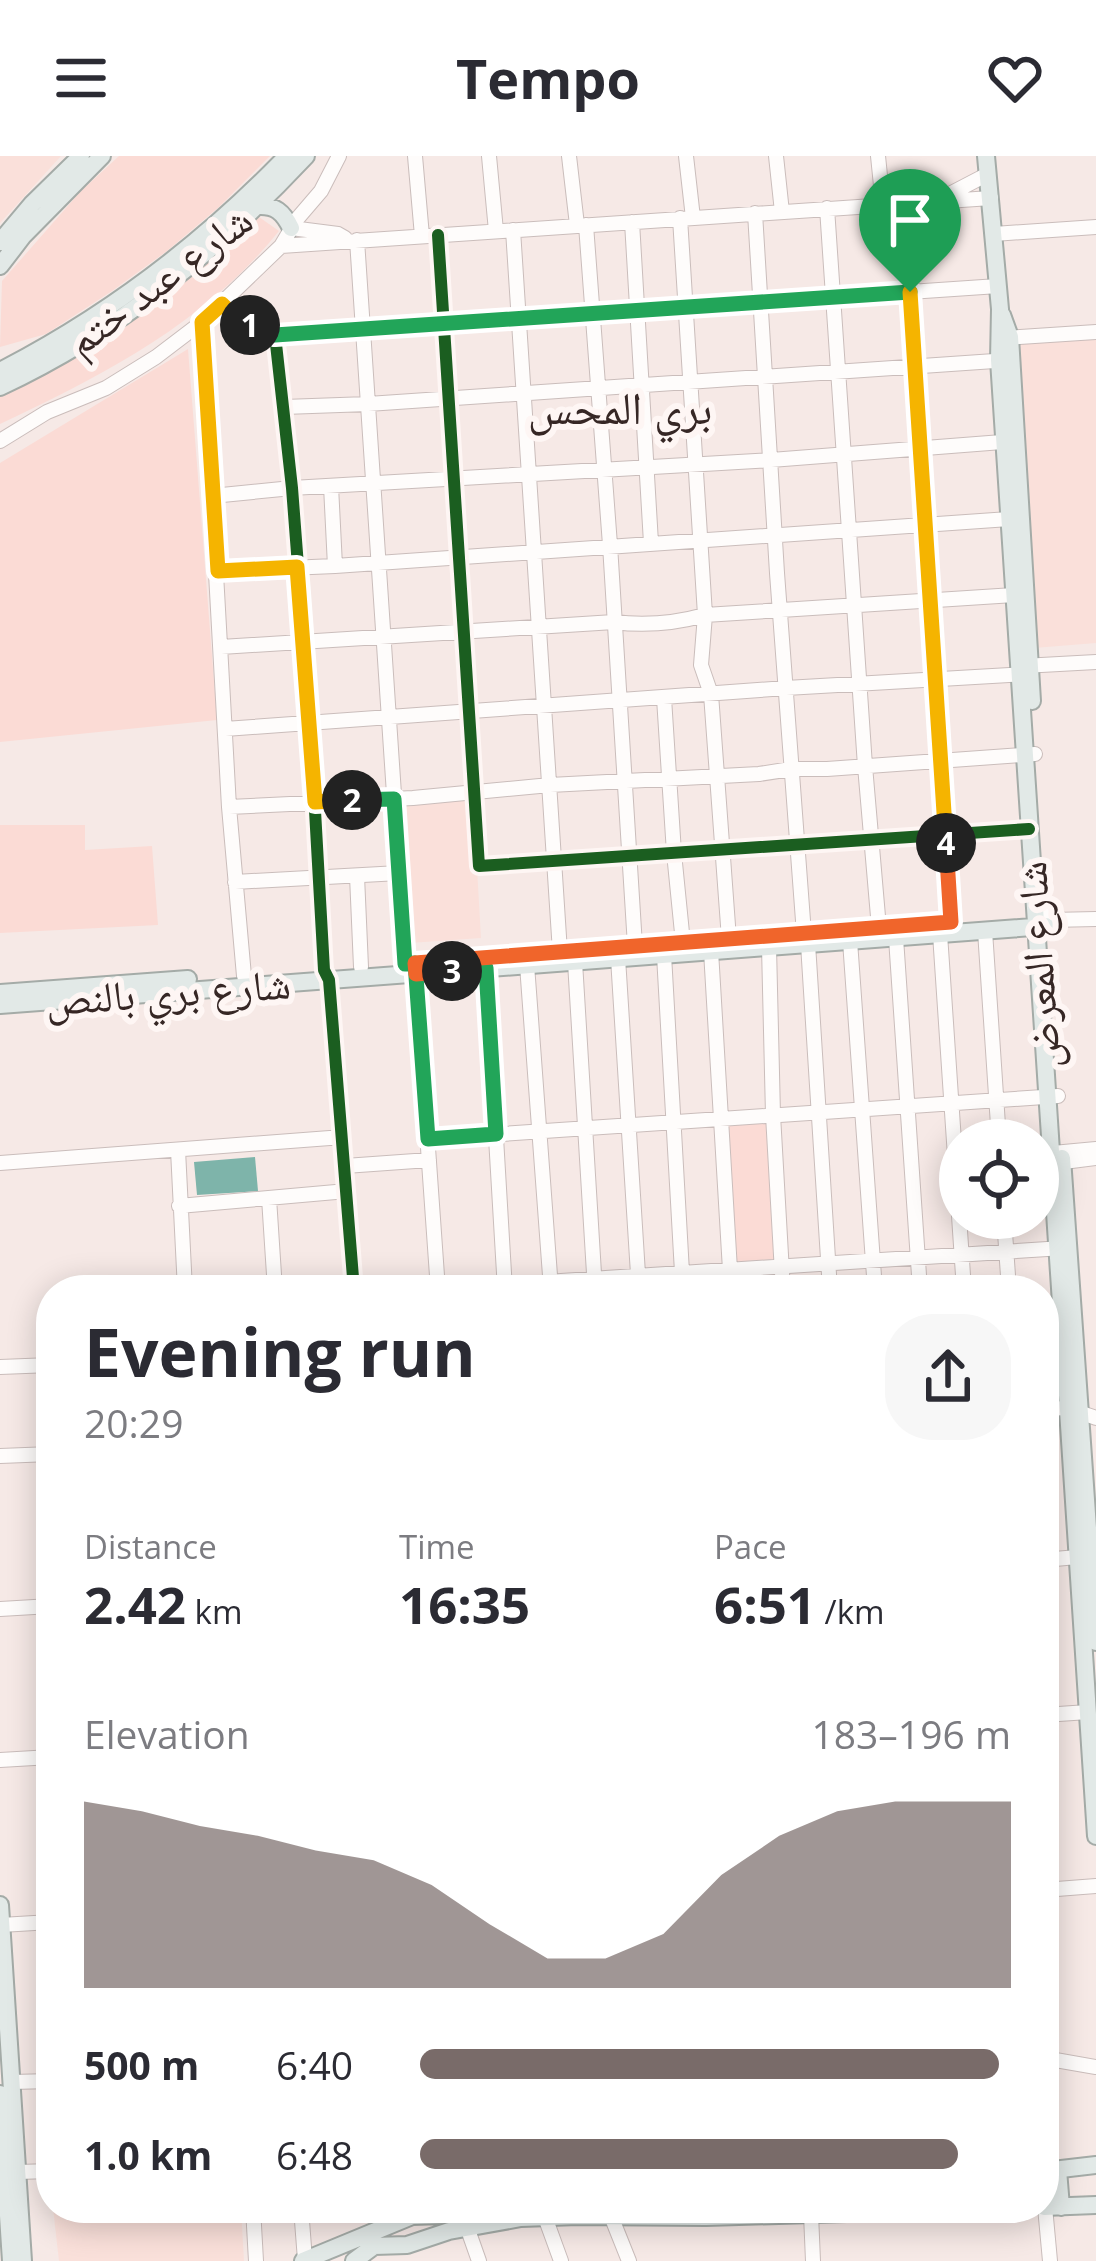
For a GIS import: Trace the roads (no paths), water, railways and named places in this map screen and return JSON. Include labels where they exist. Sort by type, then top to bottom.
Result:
[{"type":"main road","points":[[0,242],[81,156]]},
{"type":"main road","points":[[0,266],[22,236],[102,156]]},
{"type":"main road","name":"شارع عبد ختم","points":[[0,371],[107,308],[165,266],[287,156]]},
{"type":"main road","name":"شارع عبد ختم","points":[[0,387],[52,362],[175,280],[306,156]]},
{"type":"main road","name":"شارع المعرض","points":[[990,162],[1053,1119]]},
{"type":"main road","points":[[258,206],[270,205],[291,228]]},
{"type":"main road","name":"شارع المعرض","points":[[1010,442],[1009,519],[1024,670]]},
{"type":"main road","name":"شارع المعرض","points":[[1029,754],[1029,829],[1042,921]]},
{"type":"main road","name":"شارع بري بالنص","points":[[1,995],[567,957],[664,955],[769,947],[879,928],[1042,921]]},
{"type":"main road","name":"شارع بري بالنص","points":[[1,995],[244,976],[327,975],[361,968],[486,968],[635,946],[729,939],[850,941],[946,928],[985,931],[1042,921]]},
{"type":"main road","name":"شارع المعرض","points":[[1059,1203],[1081,1413],[1082,1562],[1096,1836]]},
{"type":"main road","name":"شارع المعرض","points":[[1082,1562],[1096,1642]]},
{"type":"main road","points":[[0,1905],[6,2088],[17,2173],[12,2260]]},
{"type":"main road","points":[[6,2088],[1,2116],[12,2260]]},
{"type":"main road","points":[[1059,2170],[1096,2165]]},
{"type":"main road","points":[[1059,2207],[1096,2205]]},
{"type":"main road","points":[[304,2261],[394,2223]]},
{"type":"main road","points":[[354,2261],[374,2246],[409,2253],[476,2223]]},
{"type":"street","points":[[0,441],[47,412],[106,388],[202,322],[281,246],[321,191],[339,156]]},
{"type":"street","points":[[415,156],[443,323],[479,866],[1029,829]]},
{"type":"street","points":[[489,156],[496,231]]},
{"type":"street","points":[[569,156],[593,314],[635,946]]},
{"type":"street","points":[[686,156],[685,308],[705,615],[701,664],[711,694],[729,939]]},
{"type":"street","points":[[776,156],[782,212]]},
{"type":"street","points":[[878,156],[883,205]]},
{"type":"street","points":[[936,201],[990,162]]},
{"type":"street","points":[[321,191],[318,219],[328,234]]},
{"type":"street","points":[[281,246],[991,198]]},
{"type":"street","points":[[903,203],[946,835],[946,928],[963,1275]]},
{"type":"street","points":[[827,208],[879,928]]},
{"type":"street","points":[[755,213],[829,1275]]},
{"type":"street","points":[[632,222],[651,543]]},
{"type":"street","points":[[994,234],[1096,227]]},
{"type":"street","points":[[291,228],[353,240]]},
{"type":"street","points":[[513,230],[553,862],[585,1128],[593,1275]]},
{"type":"street","points":[[353,240],[399,873],[428,1139],[437,1275]]},
{"type":"street","points":[[222,304],[245,324],[275,335],[998,286]]},
{"type":"street","points":[[202,322],[244,976]]},
{"type":"street","points":[[1004,338],[1096,332]]},
{"type":"street","points":[[275,335],[292,488],[353,1275]]},
{"type":"street","points":[[284,407],[1005,360]]},
{"type":"street","points":[[212,496],[1010,442]]},
{"type":"street","points":[[331,486],[334,566]]},
{"type":"street","points":[[218,571],[1009,519]]},
{"type":"street","points":[[221,647],[650,623],[705,615],[1014,595]]},
{"type":"street","points":[[225,729],[934,680],[1096,662]]},
{"type":"street","points":[[664,698],[683,943]]},
{"type":"street","points":[[230,807],[1029,754]]},
{"type":"street","points":[[235,882],[399,873]]},
{"type":"street","points":[[357,876],[361,968]]},
{"type":"street","name":"شارع بري بالنص","points":[[1042,921],[1096,920]]},
{"type":"street","points":[[985,931],[997,1119]]},
{"type":"street","points":[[896,938],[919,1275]]},
{"type":"street","points":[[850,941],[874,1275]]},
{"type":"street","points":[[769,947],[783,1275]]},
{"type":"street","points":[[711,951],[730,1270]]},
{"type":"street","points":[[664,955],[682,1273]]},
{"type":"street","points":[[618,958],[638,1275]]},
{"type":"street","points":[[527,965],[550,1275]]},
{"type":"street","points":[[486,968],[504,1275]]},
{"type":"street","points":[[428,1139],[1052,1096]]},
{"type":"street","points":[[0,1163],[344,1138]]},
{"type":"street","points":[[1059,1157],[1096,1149]]},
{"type":"street","points":[[178,1150],[183,1275]]},
{"type":"street","points":[[1059,1158],[1096,1159]]},
{"type":"street","points":[[345,1166],[429,1160]]},
{"type":"street","points":[[179,1206],[347,1191]]},
{"type":"street","points":[[269,1198],[274,1275]]},
{"type":"street","points":[[1005,1239],[1008,1275]]},
{"type":"street","points":[[673,1275],[1062,1248]]},
{"type":"street","points":[[0,1367],[36,1366]]},
{"type":"street","points":[[0,1456],[36,1455]]},
{"type":"street","points":[[1059,1561],[1082,1562]]},
{"type":"street","points":[[0,1609],[36,1607]]},
{"type":"street","points":[[1059,1714],[1088,1712]]},
{"type":"street","points":[[0,1760],[36,1758]]},
{"type":"street","points":[[1059,1890],[1096,1886]]},
{"type":"street","points":[[1,1925],[36,1923]]},
{"type":"street","points":[[1059,2061],[1096,2067]]},
{"type":"street","points":[[6,2088],[36,2083]]},
{"type":"street","points":[[17,2173],[36,2172]]},
{"type":"street","points":[[254,2223],[256,2261]]},
{"type":"street","points":[[302,2223],[304,2261]]},
{"type":"street","points":[[547,2223],[561,2261]]},
{"type":"street","points":[[613,2223],[625,2260]]},
{"type":"street","points":[[810,2223],[813,2261]]},
{"type":"street","points":[[1050,2223],[1050,2261]]},
{"type":"street","points":[[466,2227],[479,2261]]},
{"type":"water","points":[[255,1157],[258,1191],[197,1195],[194,1162]]},
{"type":"district","name":"بري المحس","points":[[620,408]]}]
